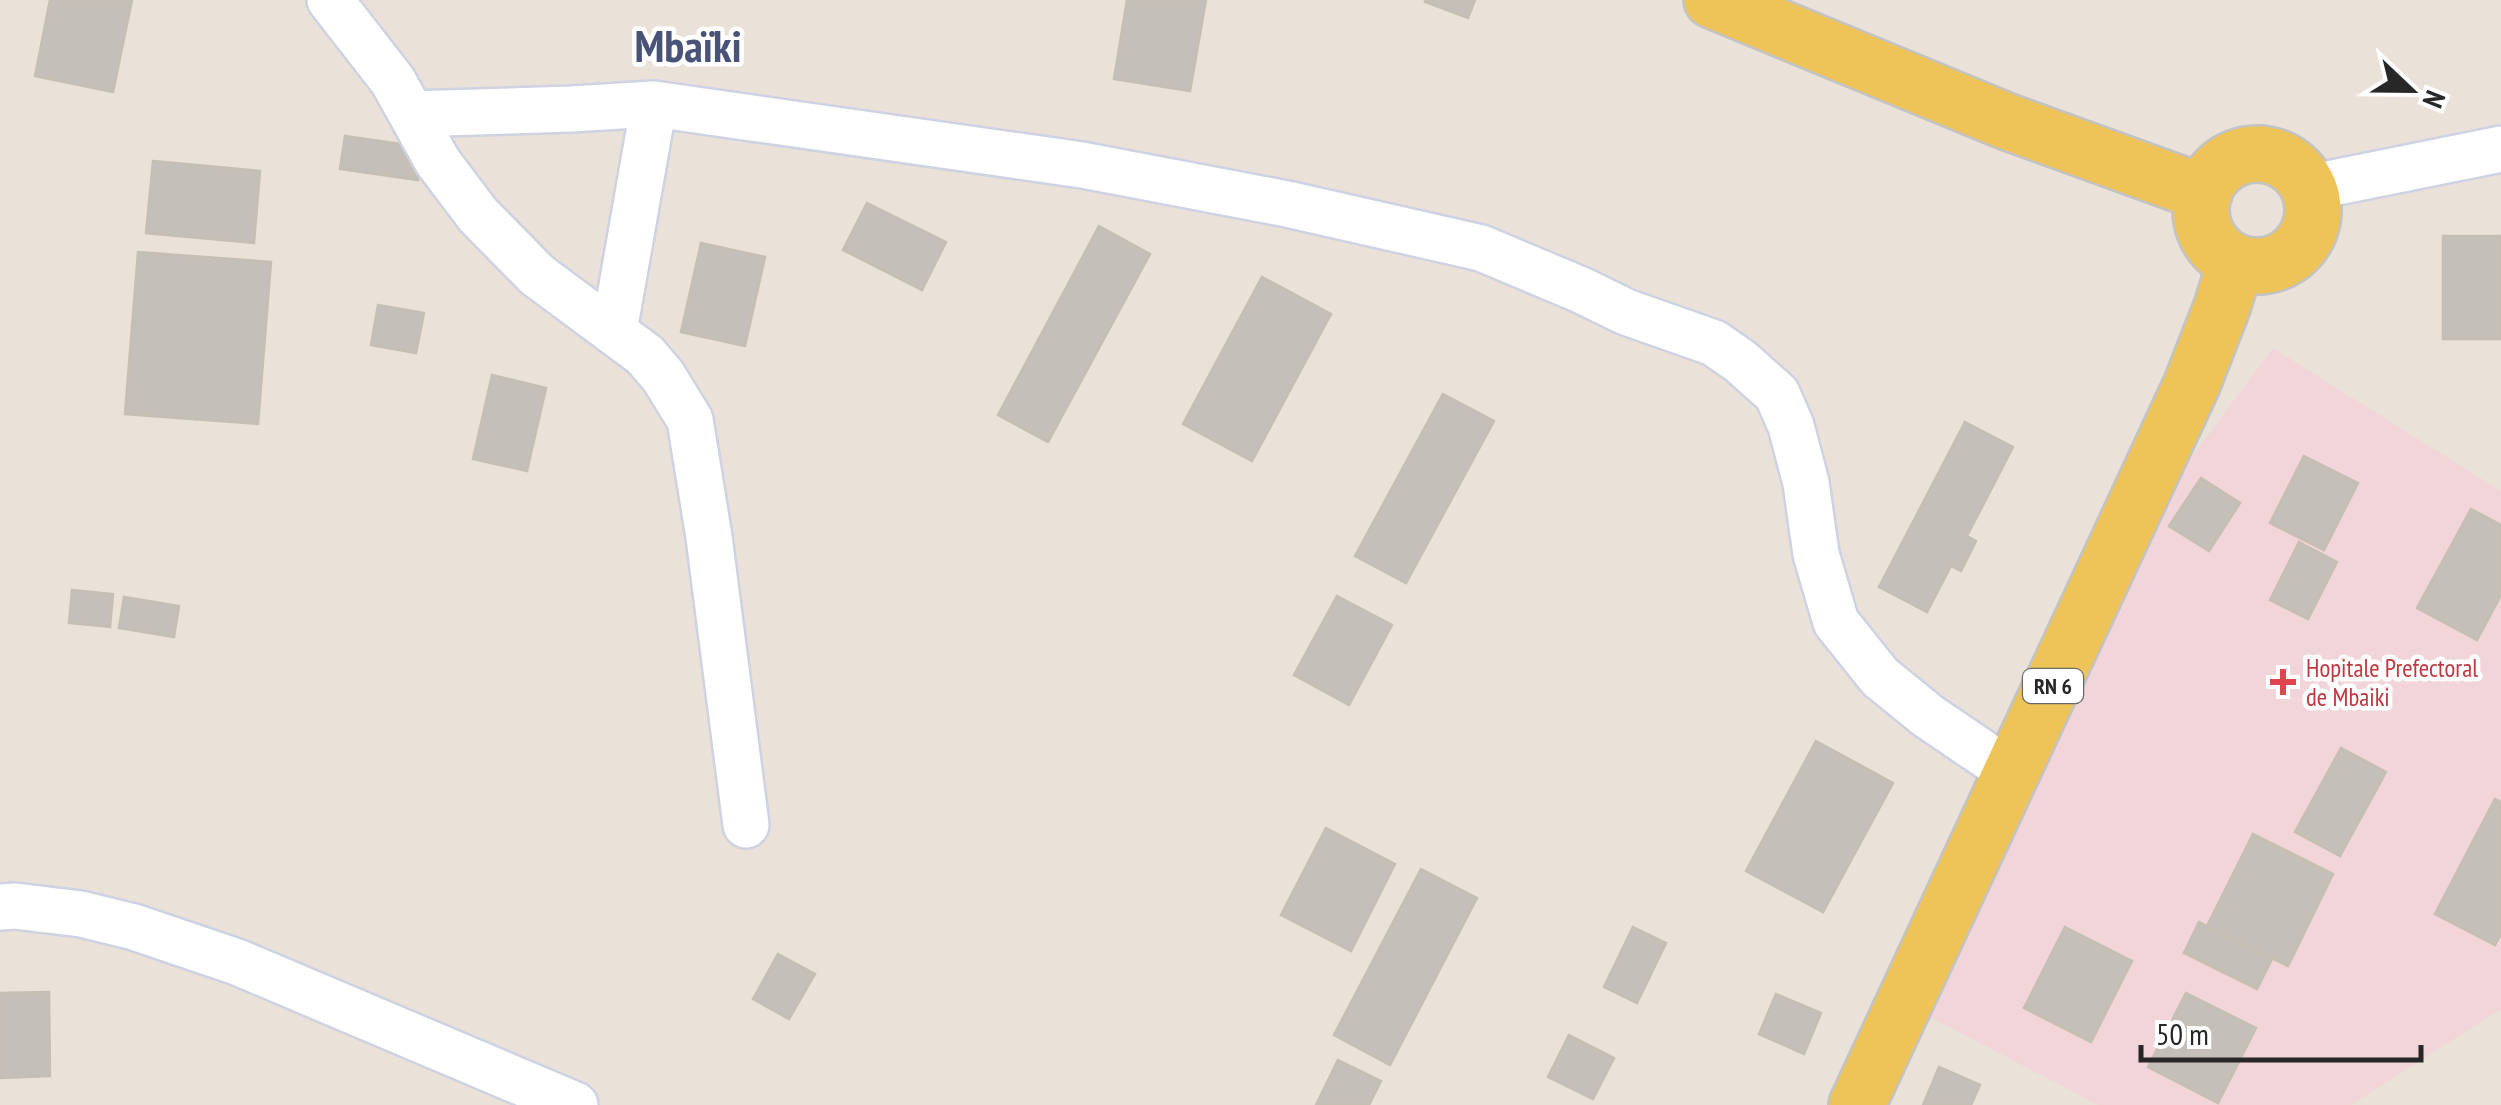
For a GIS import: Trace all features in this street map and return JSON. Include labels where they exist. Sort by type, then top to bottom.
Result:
[{"type":"main road","points":[[1712,0],[2008,122],[2204,193]]},
{"type":"main road","points":[[2264,154],[2283,160],[2298,172],[2308,188],[2313,206],[2310,225],[2303,242],[2290,256],[2273,264],[2254,266],[2236,262],[2210,242],[2201,210],[2204,193],[2227,162],[2264,154]]},
{"type":"main road","name":"RN 6","points":[[1857,1105],[2192,384],[2236,262]]},
{"type":"street","points":[[330,0],[394,81],[438,162],[478,215],[537,274],[646,354],[690,420],[710,537],[746,825]]},
{"type":"street","points":[[412,114],[654,104],[1082,165],[1287,204],[1480,248],[1626,312],[1714,343],[1778,394],[1806,483],[1816,554],[1836,622],[1880,677],[1928,716],[2012,773]]},
{"type":"street","points":[[614,331],[654,104]]},
{"type":"street","points":[[2308,188],[2501,150]]},
{"type":"street","points":[[0,907],[81,914],[134,927],[237,962],[575,1105]]},
{"type":"shaded area","name":"Hopitale Prefectoral de Mbaiki","points":[[2273,348],[2501,491],[2501,1009],[2351,1105],[2098,1105],[1930,1017],[2026,793],[2106,572]]},
{"type":"building","points":[[50,0],[132,0],[113,92],[35,76]]},
{"type":"building","points":[[1127,0],[1206,0],[1190,91],[1114,79]]},
{"type":"building","points":[[1425,0],[1475,0],[1468,18]]},
{"type":"building","points":[[345,136],[422,147],[418,180],[340,169]]},
{"type":"building","points":[[153,161],[260,171],[254,243],[146,233]]},
{"type":"building","points":[[867,203],[946,242],[922,290],[843,250]]},
{"type":"building","points":[[1099,226],[1150,254],[1048,442],[998,415]]},
{"type":"building","points":[[2443,236],[2501,236],[2501,339],[2443,339]]},
{"type":"building","points":[[701,243],[765,257],[745,346],[681,332]]},
{"type":"building","points":[[138,252],[271,262],[258,424],[125,414]]},
{"type":"building","points":[[1262,277],[1331,314],[1252,461],[1183,424]]},
{"type":"building","points":[[378,305],[424,313],[416,353],[371,345]]},
{"type":"building","points":[[492,375],[546,388],[527,471],[473,459]]},
{"type":"building","points":[[1443,394],[1494,421],[1406,583],[1355,556]]},
{"type":"building","points":[[1965,422],[2013,447],[1967,536],[1976,541],[1961,571],[1951,566],[1927,612],[1879,587]]},
{"type":"building","points":[[2304,456],[2358,483],[2324,550],[2270,523]]},
{"type":"building","points":[[2201,478],[2240,503],[2209,551],[2169,526]]},
{"type":"building","points":[[2471,509],[2501,525],[2501,595],[2477,640],[2417,608]]},
{"type":"building","points":[[2299,542],[2337,562],[2308,619],[2270,600]]},
{"type":"building","points":[[72,590],[113,594],[110,627],[69,623]]},
{"type":"building","points":[[1337,596],[1392,625],[1349,705],[1294,675]]},
{"type":"building","points":[[124,597],[179,606],[174,637],[119,628]]},
{"type":"building","points":[[1816,741],[1893,783],[1823,912],[1746,871]]},
{"type":"building","points":[[2341,748],[2386,772],[2340,856],[2295,832]]},
{"type":"building","points":[[2495,799],[2501,802],[2501,934],[2495,945],[2435,914]]},
{"type":"building","points":[[1326,828],[1395,864],[1351,951],[1281,915]]},
{"type":"building","points":[[2253,834],[2333,874],[2288,966],[2207,926]]},
{"type":"building","points":[[1421,869],[1477,898],[1390,1065],[1334,1035]]},
{"type":"building","points":[[2199,922],[2272,959],[2257,989],[2184,953]]},
{"type":"building","points":[[1633,927],[1666,943],[1637,1003],[1604,987]]},
{"type":"building","points":[[2065,927],[2132,961],[2091,1042],[2024,1008]]},
{"type":"building","points":[[778,954],[815,974],[789,1019],[753,999]]},
{"type":"building","points":[[49,992],[50,1076],[0,1078],[0,993]]},
{"type":"building","points":[[2186,993],[2256,1028],[2218,1103],[2148,1067]]},
{"type":"building","points":[[1776,994],[1821,1013],[1804,1054],[1759,1034]]},
{"type":"building","points":[[1569,1035],[1614,1058],[1593,1099],[1548,1077]]},
{"type":"building","points":[[1338,1060],[1381,1081],[1369,1105],[1316,1105]]},
{"type":"building","points":[[1939,1067],[1980,1085],[1971,1105],[1923,1105]]},
{"type":"place","name":"Hopitale Prefectoral de Mbaiki","points":[[2283,682]]},
{"type":"district","name":"Mbaïki","points":[[688,46]]}]
